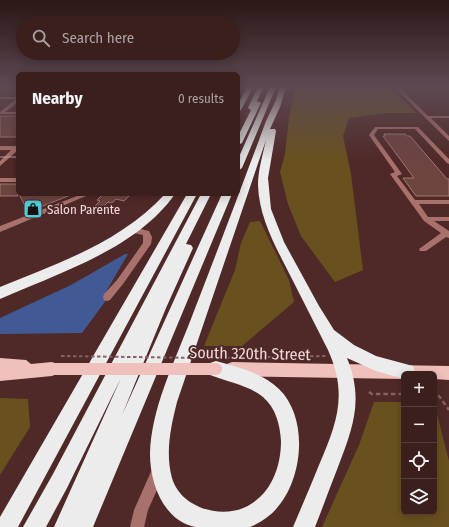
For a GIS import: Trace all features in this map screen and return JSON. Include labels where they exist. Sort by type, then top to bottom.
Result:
[{"type":"highway","points":[[240,135],[250,112]]},
{"type":"highway","points":[[240,135],[252,112]]},
{"type":"highway","points":[[240,164],[268,112]]},
{"type":"highway","points":[[216,369],[245,378],[266,389],[275,398],[283,411],[289,429],[290,456],[285,478],[273,499],[265,507],[244,519],[213,522],[187,515],[170,497],[163,483],[160,468],[160,436],[169,403],[272,112]]},
{"type":"highway","points":[[275,112],[264,176],[266,211],[285,255],[316,315],[329,334],[348,384],[347,414],[339,439],[304,527]]},
{"type":"highway","points":[[0,293],[85,256],[132,230],[155,211],[168,196]]},
{"type":"highway","points":[[6,527],[191,196]]},
{"type":"highway","points":[[34,527],[60,481],[205,196]]},
{"type":"highway","points":[[65,527],[159,308],[212,196]]},
{"type":"highway","points":[[82,527],[226,196]]},
{"type":"highway","points":[[329,334],[355,355],[374,364],[404,371]]},
{"type":"main road","name":"South 320th Street","points":[[0,365],[52,369],[216,369],[401,372]]},
{"type":"main road","name":"South 320th Street","points":[[0,374],[52,369]]},
{"type":"main road","name":"South 320th Street","points":[[437,373],[449,373]]},
{"type":"street","points":[[420,112],[449,139]]},
{"type":"street","points":[[1,113],[16,113]]},
{"type":"street","points":[[426,117],[449,117]]},
{"type":"street","points":[[423,248],[447,234],[426,220],[394,174],[399,174],[371,135],[377,128],[416,128],[449,162]]},
{"type":"street","points":[[0,148],[16,148]]},
{"type":"street","points":[[0,164],[16,149]]},
{"type":"street","points":[[0,180],[16,180]]},
{"type":"street","points":[[0,229],[83,196]]},
{"type":"street","points":[[414,202],[449,202]]},
{"type":"street","points":[[426,220],[449,219]]},
{"type":"street","points":[[107,297],[120,282],[147,244],[148,238],[146,234],[132,230]]},
{"type":"street","points":[[137,527],[142,510],[160,468]]},
{"type":"path","points":[[61,356],[203,358],[330,356]]},
{"type":"path","points":[[369,392],[372,394],[401,394]]},
{"type":"path","points":[[437,394],[449,410]]},
{"type":"shaded area","points":[[290,112],[415,112],[416,113],[387,113],[349,118],[343,136],[351,174],[363,270],[335,282],[301,236],[288,204],[280,172],[285,154]]},
{"type":"shaded area","points":[[260,221],[289,280],[294,302],[242,346],[204,346],[235,270],[241,243],[250,222]]},
{"type":"shaded area","points":[[0,398],[28,399],[30,427],[0,475]]},
{"type":"shaded area","points":[[374,402],[401,402],[401,515],[437,515],[437,414],[449,461],[449,527],[322,527],[359,445]]},
{"type":"water","points":[[125,254],[128,254],[104,295],[107,299],[82,333],[0,334],[0,318],[71,285]]},
{"type":"building","points":[[0,116],[16,116],[16,137],[0,137]]},
{"type":"building","points":[[384,134],[405,134],[410,136],[447,179],[449,179],[449,196],[416,196],[403,178],[414,178],[383,136],[385,136]]},
{"type":"building","points":[[0,184],[16,184],[16,196],[0,196]]},
{"type":"building","points":[[20,196],[68,196],[28,212]]},
{"type":"building","points":[[101,196],[129,196],[124,201],[116,199],[112,203],[108,202],[99,211],[92,209],[100,201],[97,200]]},
{"type":"tram line","points":[[0,157],[16,157]]},
{"type":"place","name":"Salon Parente","points":[[33,209]]}]
